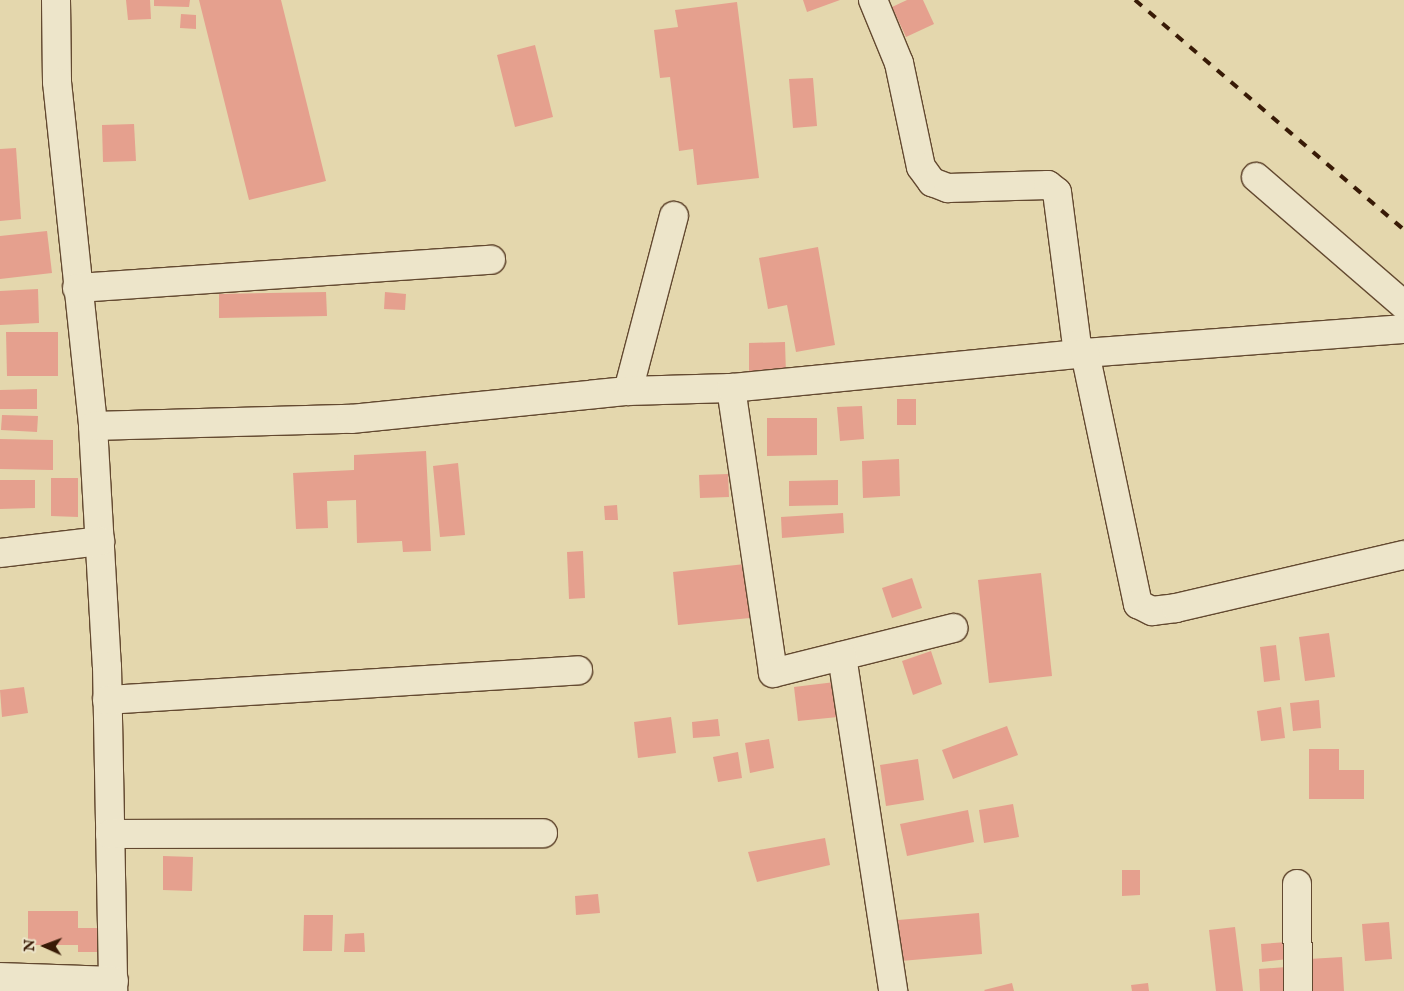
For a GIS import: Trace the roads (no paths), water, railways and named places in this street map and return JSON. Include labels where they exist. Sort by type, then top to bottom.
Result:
[{"type":"street","points":[[0,977],[113,986],[107,700],[100,540],[93,426],[77,288],[57,82],[56,0]]},
{"type":"street","points":[[873,0],[898,63],[921,167],[932,182],[948,188],[1048,185],[1057,192],[1077,345],[1085,353],[1138,604],[1152,611],[1176,608],[1404,555]]},
{"type":"street","points":[[1256,177],[1404,305]]},
{"type":"street","points":[[628,392],[674,216]]},
{"type":"street","points":[[77,288],[491,260]]},
{"type":"street","points":[[93,426],[351,419],[628,392],[731,388],[1085,353],[1404,329]]},
{"type":"street","points":[[731,388],[773,673],[953,628]]},
{"type":"street","points":[[0,553],[100,540]]},
{"type":"street","points":[[842,656],[893,991]]},
{"type":"street","points":[[107,700],[578,670]]},
{"type":"street","points":[[110,834],[543,833]]},
{"type":"street","points":[[1297,884],[1298,991]]},
{"type":"railway","points":[[1135,0],[1404,230]]}]
